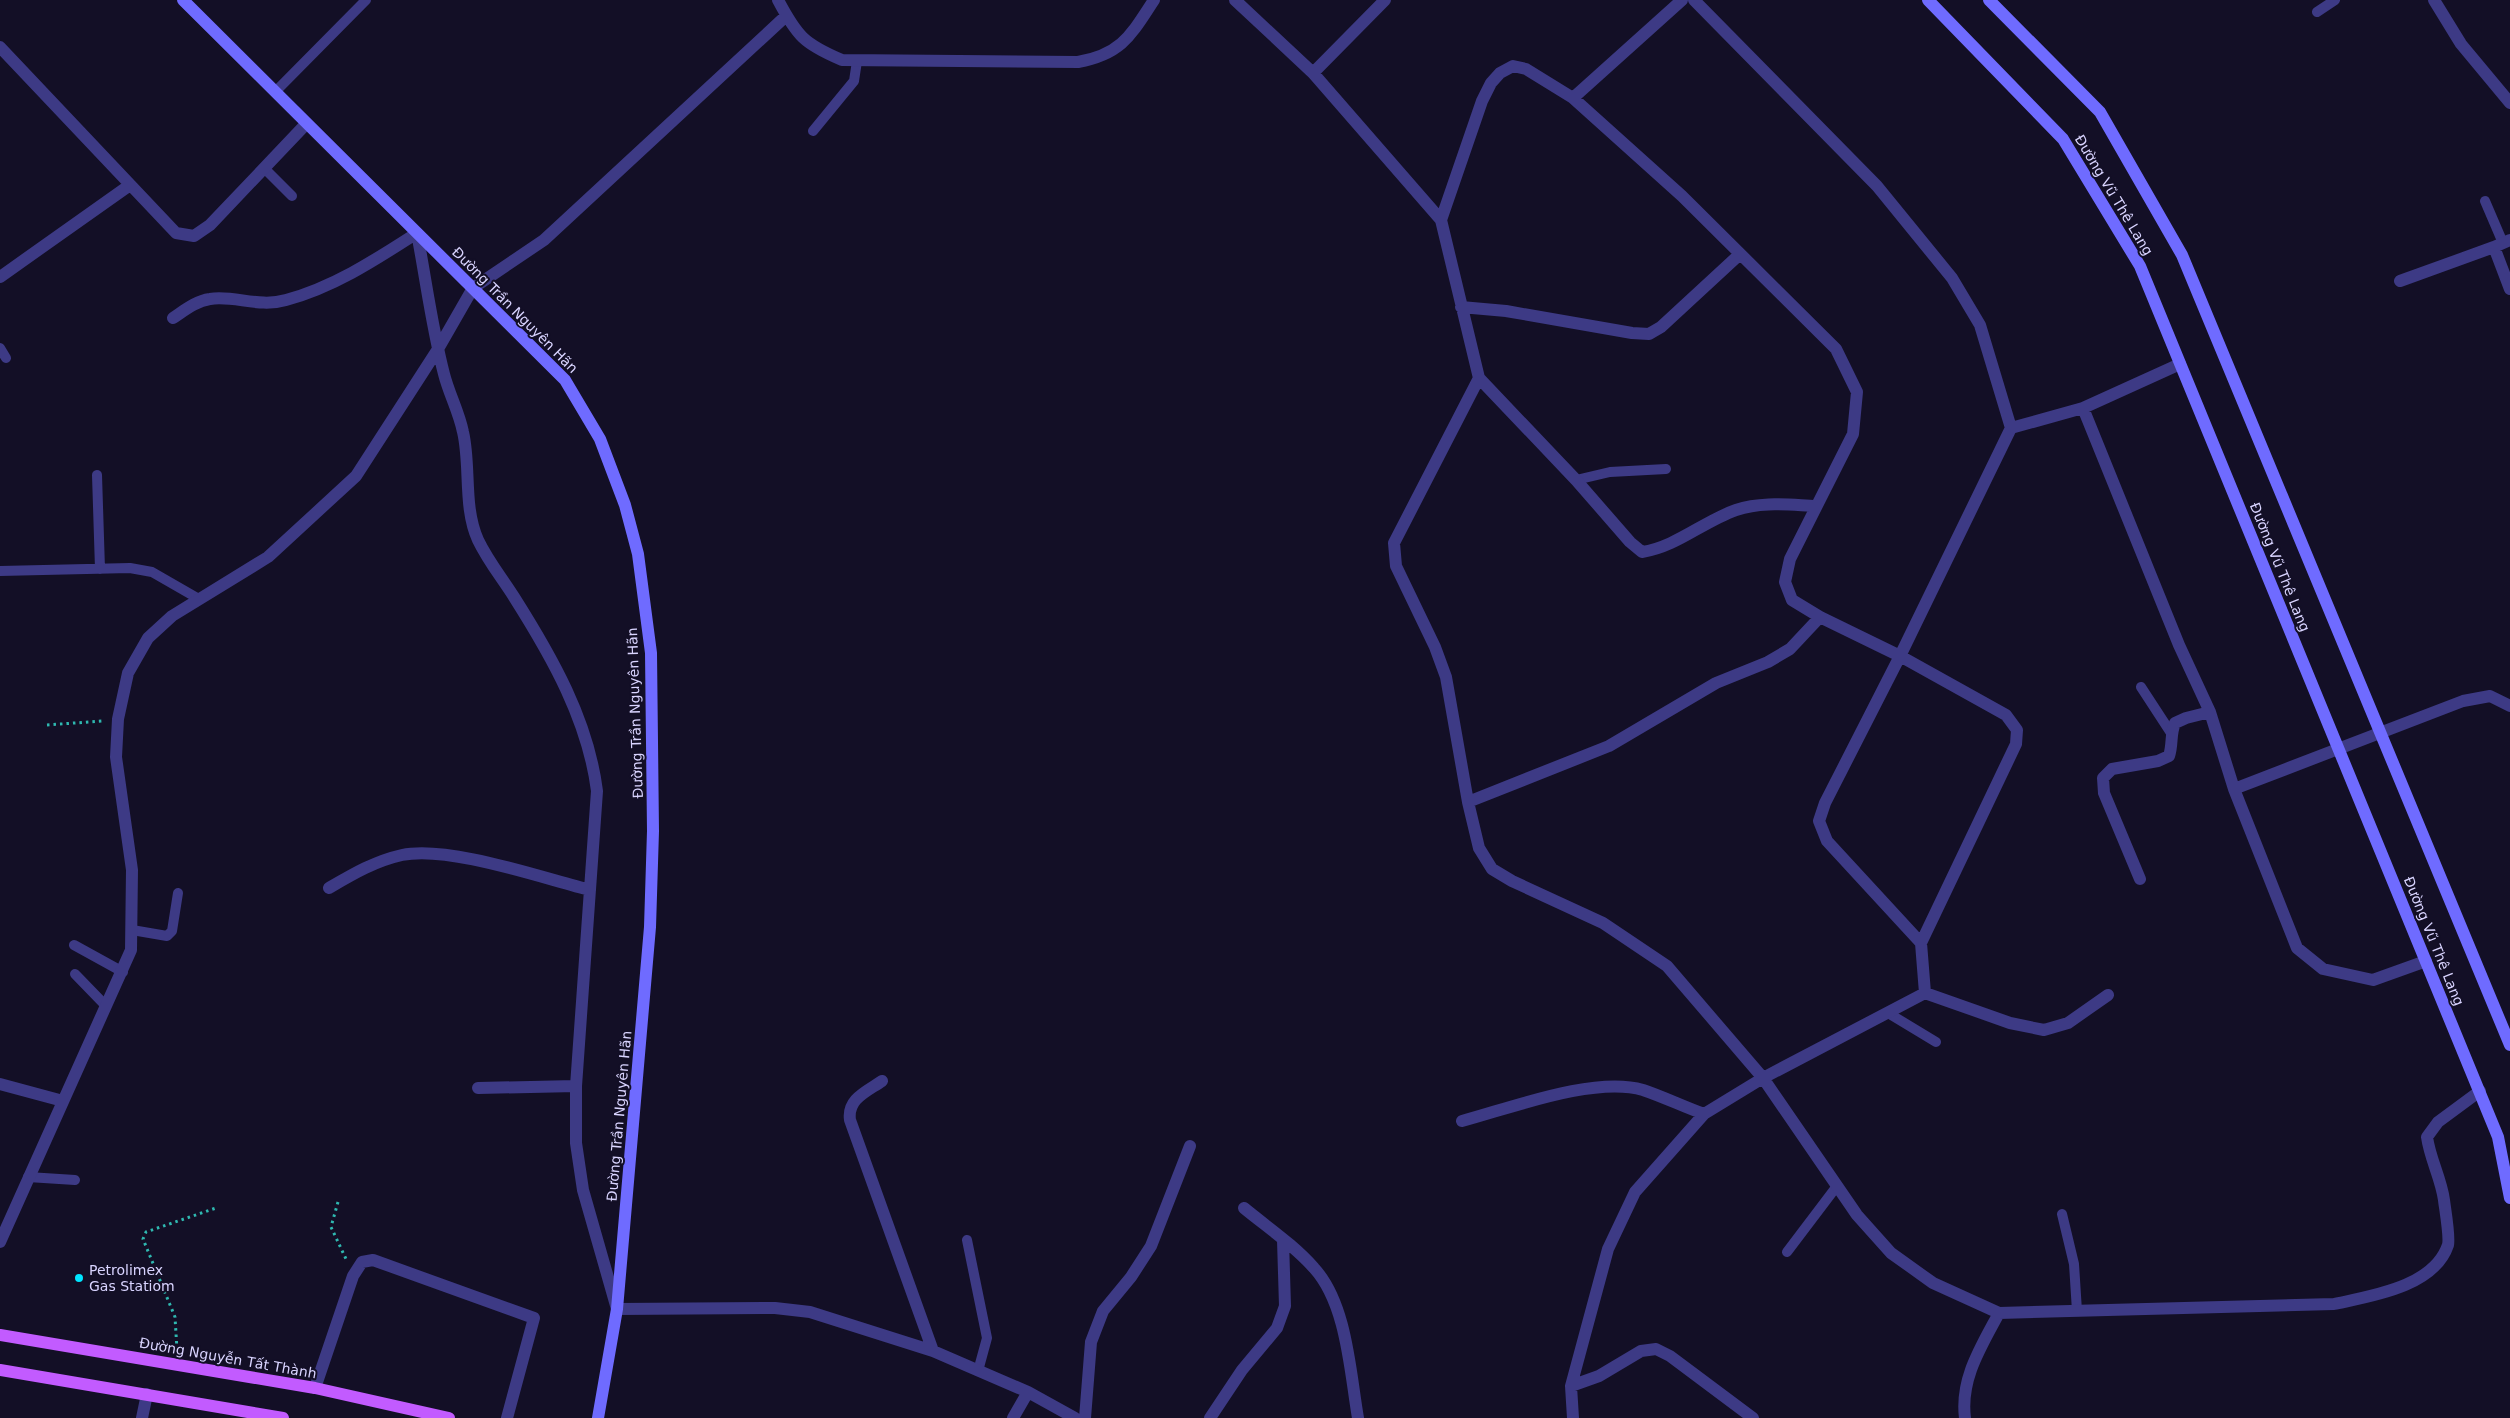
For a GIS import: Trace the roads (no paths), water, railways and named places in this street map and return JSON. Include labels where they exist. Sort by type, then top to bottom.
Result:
[{"type":"main road","name":"Đường Nguyễn Tất Thành","points":[[0,1335],[177,1363],[315,1388],[449,1418]]},
{"type":"main road","points":[[0,1370],[283,1418]]},
{"type":"street","name":"Đường Trần Nguyên Hãn","points":[[183,0],[565,380],[592,423],[607,455],[625,505],[634,538],[645,601],[651,653],[653,831],[650,927],[617,1309],[598,1418]]},
{"type":"street","points":[[778,0],[800,38],[821,51],[842,60],[1078,62],[1096,59],[1128,39],[1154,0]]},
{"type":"street","points":[[1235,0],[1313,73],[1441,220],[1479,378],[1576,480],[1630,542],[1642,552],[1657,550],[1737,510],[1766,505],[1816,506]]},
{"type":"street","points":[[1313,73],[1384,0]]},
{"type":"street","points":[[1574,98],[1682,0]]},
{"type":"street","points":[[1694,0],[1877,186],[1952,278],[1980,325],[2011,428],[1900,656],[1825,803],[1819,821],[1828,841],[1921,943]]},
{"type":"street","name":"Đường Vũ Thê Lang","points":[[1928,0],[2063,140],[2140,266],[2480,1091],[2498,1137],[2510,1198]]},
{"type":"street","name":"Đường Vũ Thê Lang","points":[[1989,0],[2100,112],[2182,255],[2510,1044]]},
{"type":"street","points":[[2434,0],[2461,44],[2510,103]]},
{"type":"street","points":[[0,1242],[123,972],[131,950],[132,870],[116,757],[118,719],[128,673],[148,638],[172,616],[268,557],[356,476],[438,349],[474,288],[544,240],[786,16]]},
{"type":"street","points":[[0,47],[176,233],[194,236],[210,225],[306,124]]},
{"type":"street","points":[[1441,220],[1482,101],[1491,84],[1500,73],[1514,66],[1526,69],[1574,98],[1682,196],[1836,349],[1857,392],[1853,434],[1790,559],[1785,582],[1792,600],[1820,617],[1900,656],[2006,716],[2017,730],[2016,744],[1921,943],[1925,994]]},
{"type":"street","points":[[0,276],[130,185]]},
{"type":"street","points":[[173,318],[196,303],[211,298],[260,304],[293,298],[348,276],[417,233],[438,349],[448,390],[463,430],[468,458],[470,512],[477,538],[552,661],[588,745],[597,790],[576,1086],[576,1143],[583,1190],[617,1309],[775,1308],[810,1312],[933,1351],[1028,1392],[1075,1418]]},
{"type":"street","points":[[2400,281],[2502,243],[2510,289]]},
{"type":"street","points":[[1461,307],[1506,311],[1632,333],[1649,334],[1661,326],[1740,254]]},
{"type":"street","points":[[2011,428],[2083,408],[2180,364]]},
{"type":"street","points":[[1479,378],[1394,543],[1396,566],[1435,647],[1446,678],[1468,802],[1479,848],[1492,869],[1512,881],[1603,923],[1667,966],[1763,1078],[1857,1215],[1891,1253],[1933,1282],[1999,1313],[2334,1304],[2384,1294],[2431,1272],[2448,1244],[2444,1198],[2429,1152],[2427,1137],[2438,1122],[2480,1091]]},
{"type":"street","points":[[2083,408],[2179,645],[2210,712],[2234,790],[2297,948],[2322,969],[2373,980],[2426,961]]},
{"type":"street","points":[[1468,802],[1609,746],[1716,683],[1768,662],[1790,649],[1820,617]]},
{"type":"street","points":[[2234,790],[2464,701],[2490,696],[2510,706]]},
{"type":"street","points":[[2140,879],[2104,793],[2104,778],[2112,769],[2158,761],[2169,756],[2172,745],[2171,733],[2175,723],[2210,712]]},
{"type":"street","points":[[329,888],[371,864],[404,855],[445,854],[590,890]]},
{"type":"street","points":[[1573,1418],[1570,1386],[1608,1249],[1635,1192],[1704,1114],[1763,1078],[1925,994],[2010,1023],[2044,1030],[2068,1023],[2108,995]]},
{"type":"street","points":[[882,1081],[853,1101],[848,1110],[933,1351]]},
{"type":"street","points":[[0,1084],[63,1101]]},
{"type":"street","points":[[478,1088],[576,1086]]},
{"type":"street","points":[[1462,1121],[1574,1091],[1608,1087],[1642,1090],[1704,1114]]},
{"type":"street","points":[[1085,1418],[1091,1342],[1103,1310],[1130,1277],[1151,1246],[1190,1146]]},
{"type":"street","points":[[1244,1208],[1315,1268],[1335,1301],[1345,1340],[1358,1418]]},
{"type":"street","points":[[1210,1418],[1242,1370],[1277,1328],[1285,1306],[1284,1240]]},
{"type":"street","points":[[315,1388],[353,1276],[362,1262],[373,1260],[534,1318],[507,1418]]},
{"type":"street","points":[[1965,1418],[1963,1402],[1971,1367],[1999,1313]]},
{"type":"street","points":[[1570,1386],[1599,1376],[1641,1351],[1656,1349],[1670,1356],[1753,1418]]},
{"type":"street","points":[[1013,1418],[1028,1392]]},
{"type":"street","points":[[142,1418],[147,1394]]},
{"type":"lane","points":[[275,92],[366,0]]},
{"type":"lane","points":[[2317,12],[2335,0]]},
{"type":"lane","points":[[813,131],[854,81],[857,61]]},
{"type":"lane","points":[[264,168],[292,196]]},
{"type":"lane","points":[[2485,201],[2502,243]]},
{"type":"lane","points":[[0,348],[6,358]]},
{"type":"lane","points":[[1576,480],[1610,472],[1666,469]]},
{"type":"lane","points":[[97,475],[100,568]]},
{"type":"lane","points":[[0,571],[130,568],[152,572],[199,599]]},
{"type":"lane","points":[[2141,687],[2171,733]]},
{"type":"lane","points":[[132,930],[167,936],[172,930],[178,892]]},
{"type":"lane","points":[[74,945],[123,972]]},
{"type":"lane","points":[[75,974],[106,1006]]},
{"type":"lane","points":[[1888,1013],[1936,1042]]},
{"type":"lane","points":[[28,1177],[75,1180]]},
{"type":"lane","points":[[1787,1252],[1838,1186]]},
{"type":"lane","points":[[2062,1214],[2074,1264],[2077,1310]]},
{"type":"lane","points":[[967,1240],[987,1338],[978,1371]]},
{"type":"place","name":"Petrolimex Gas Statiom","points":[[79,1278]]}]
